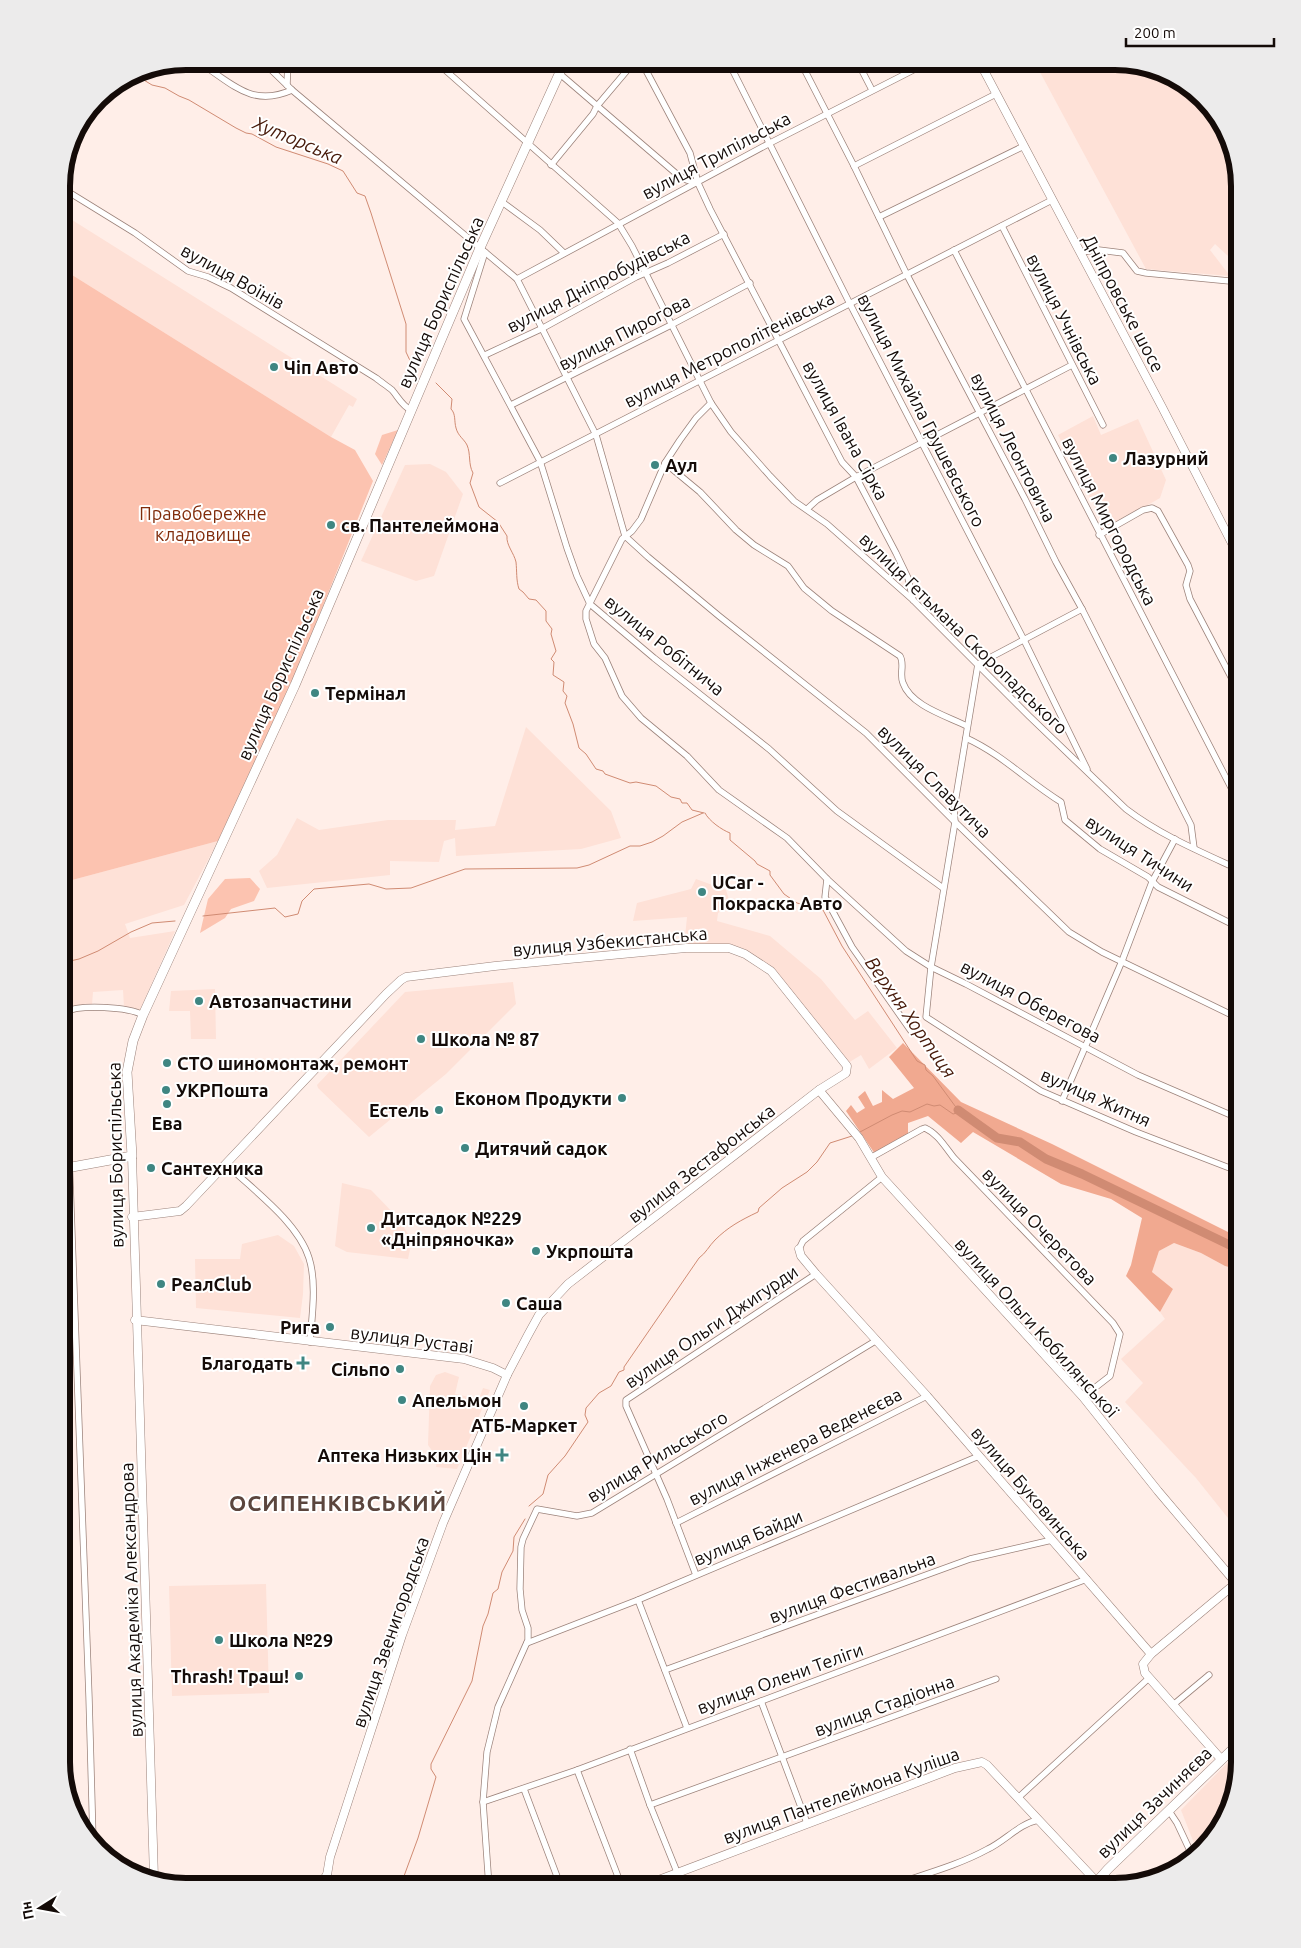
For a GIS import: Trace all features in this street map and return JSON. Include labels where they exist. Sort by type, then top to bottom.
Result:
[{"type":"main road","name":"вулиця Бориспільська","points":[[132,1156],[127,1072],[133,1042],[143,1015],[295,685],[410,410],[483,250],[502,202],[562,70]]},
{"type":"main road","points":[[70,1167],[132,1156]]},
{"type":"main road","name":"вулиця Зачиняєва","points":[[1100,1878],[1231,1750]]},
{"type":"street","points":[[209,70],[251,96],[269,96],[290,88]]},
{"type":"street","points":[[273,70],[290,88],[517,279],[596,434],[625,536]]},
{"type":"street","points":[[288,70],[290,88]]},
{"type":"street","name":"вулиця Гетьмана Скоропадського","points":[[445,70],[618,223],[646,273],[711,403],[731,432],[794,501],[828,524],[913,600],[1113,797],[1139,818],[1175,839],[1231,866]]},
{"type":"street","points":[[551,165],[627,70]]},
{"type":"street","name":"вулиця Івана Сірка","points":[[647,70],[690,153],[698,183],[724,234],[842,462],[856,477],[908,578],[913,600]]},
{"type":"street","name":"вулиця Михайла Грушевського","points":[[733,70],[850,304],[1024,640],[1089,773]]},
{"type":"street","name":"вулиця Леонтовича","points":[[805,70],[880,217],[907,275],[1025,499],[1056,562],[1082,608],[1191,825],[1194,848]]},
{"type":"street","points":[[862,70],[872,90]]},
{"type":"street","name":"вулиця Трипільська","points":[[517,279],[618,223],[698,183],[770,143],[914,70]]},
{"type":"street","name":"Дніпровське шосе","points":[[983,70],[1231,542]]},
{"type":"street","points":[[560,74],[678,176],[698,183]]},
{"type":"street","points":[[854,166],[996,94]]},
{"type":"street","points":[[880,217],[1024,146]]},
{"type":"street","name":"вулиця Воїнів","points":[[70,193],[135,233],[188,271],[208,277],[231,288],[376,378],[390,388],[400,399],[403,407],[410,410]]},
{"type":"street","name":"вулиця Метрополітенівська","points":[[500,482],[700,382],[1052,200]]},
{"type":"street","points":[[502,202],[540,230],[564,253]]},
{"type":"street","name":"вулиця Учнівська","points":[[1002,226],[1103,425]]},
{"type":"street","name":"вулиця Дніпробудівська","points":[[485,354],[543,328],[636,277],[724,234]]},
{"type":"street","points":[[483,250],[464,319],[485,354],[540,461],[566,548],[576,576],[590,604]]},
{"type":"street","name":"вулиця Миргородська","points":[[954,250],[1099,535],[1231,788]]},
{"type":"street","points":[[1080,252],[1100,250],[1123,253],[1137,271],[1146,273],[1231,281]]},
{"type":"street","name":"вулиця Пирогова","points":[[511,405],[750,283]]},
{"type":"street","points":[[807,509],[817,500],[856,477],[1072,366]]},
{"type":"street","points":[[590,604],[625,536],[632,531],[641,519],[666,463],[696,418],[711,403]]},
{"type":"street","points":[[666,463],[700,492],[736,530],[754,545],[788,566],[804,588],[832,611],[900,656],[903,662],[901,678],[910,694],[920,703],[967,726]]},
{"type":"street","points":[[1099,535],[1144,510],[1154,508],[1158,511],[1188,565],[1190,571],[1186,580],[1186,590],[1231,677]]},
{"type":"street","name":"вулиця Славутича","points":[[625,536],[719,616],[866,733],[1069,932],[1084,943],[1231,1015]]},
{"type":"street","name":"вулиця Робітнича","points":[[828,879],[788,838],[719,790],[687,756],[641,718],[622,696],[605,658],[594,644],[586,620],[586,611],[590,604],[654,658],[769,749],[830,805],[943,888]]},
{"type":"street","points":[[931,967],[978,664],[1082,608]]},
{"type":"street","name":"вулиця Тичини","points":[[966,738],[1000,756],[1044,792],[1061,802],[1065,820],[1100,849],[1143,874],[1158,887],[1231,924]]},
{"type":"street","points":[[1062,1101],[1122,961],[1152,882],[1175,839]]},
{"type":"street","points":[[828,879],[825,897],[852,947],[911,1031]]},
{"type":"street","name":"вулиця Оберегова","points":[[828,879],[906,950],[931,967],[1138,1075],[1231,1115]]},
{"type":"street","name":"вулиця Узбекистанська","points":[[226,1164],[386,994],[406,977],[496,966],[686,948],[729,948],[755,960],[777,976],[846,1063],[846,1073]]},
{"type":"street","name":"вулиця Житня","points":[[931,967],[926,1014],[928,1019],[960,1037],[1032,1086],[1062,1101],[1231,1168]]},
{"type":"street","points":[[70,1010],[77,1008],[128,1010],[143,1015]]},
{"type":"street","name":"вулиця Зестафонська","points":[[507,1376],[538,1315],[568,1284],[819,1090],[846,1073]]},
{"type":"street","name":"вулиця Ольги Кобилянської","points":[[819,1090],[859,1138],[872,1157],[882,1177],[1083,1397],[1158,1491],[1231,1574]]},
{"type":"street","name":"вулиця Очеретова","points":[[872,1157],[927,1128],[1113,1322],[1120,1334],[1110,1376],[1083,1397]]},
{"type":"street","name":"вулиця Бориспільська","points":[[132,1156],[135,1320]]},
{"type":"street","points":[[132,1217],[180,1211],[226,1164],[297,1232],[303,1242],[310,1260],[312,1279],[310,1342]]},
{"type":"street","points":[[799,1249],[803,1241],[882,1177]]},
{"type":"street","name":"вулиця Буковинська","points":[[799,1249],[801,1256],[816,1274],[927,1396],[1151,1654]]},
{"type":"street","points":[[70,1259],[89,1689],[92,1829]]},
{"type":"street","name":"вулиця Ольги Джигурди","points":[[656,1475],[626,1406],[626,1400],[816,1274]]},
{"type":"street","name":"вулиця Руставі","points":[[135,1320],[464,1359],[493,1368],[507,1376]]},
{"type":"street","name":"вулиця Академіка Александрова","points":[[135,1320],[154,1873]]},
{"type":"street","name":"вулиця Рильського","points":[[527,1642],[528,1628],[522,1610],[520,1589],[521,1547],[522,1540],[538,1509],[574,1516],[588,1514],[656,1475],[876,1340]]},
{"type":"street","name":"вулиця Звенигородська","points":[[325,1878],[402,1635],[443,1523],[507,1376]]},
{"type":"street","name":"вулиця Інженера Веденеєва","points":[[676,1523],[927,1396]]},
{"type":"street","name":"вулиця Байди","points":[[527,1642],[638,1600],[979,1456]]},
{"type":"street","points":[[656,1475],[696,1576]]},
{"type":"street","name":"вулиця Фестивальна","points":[[665,1670],[970,1559],[1052,1540]]},
{"type":"street","name":"вулиця Олени Теліги","points":[[483,1802],[577,1770],[1087,1579]]},
{"type":"street","points":[[1221,1759],[1172,1705],[1142,1668],[1144,1660],[1231,1588]]},
{"type":"street","points":[[638,1600],[687,1728]]},
{"type":"street","points":[[487,1878],[483,1802],[484,1770],[490,1735],[498,1707],[527,1642]]},
{"type":"street","points":[[1172,1705],[1209,1674]]},
{"type":"street","points":[[1019,1797],[1149,1678]]},
{"type":"street","name":"вулиця Стадіонна","points":[[650,1806],[996,1679]]},
{"type":"street","points":[[761,1701],[808,1823]]},
{"type":"street","points":[[630,1749],[650,1806],[677,1872]]},
{"type":"street","name":"вулиця Пантелеймона Куліша","points":[[662,1878],[955,1768],[982,1762],[1019,1797],[1038,1820],[1094,1878]]},
{"type":"street","points":[[577,1770],[619,1878]]},
{"type":"street","points":[[524,1789],[558,1878]]},
{"type":"street","points":[[1169,1811],[1190,1850]]},
{"type":"street","points":[[911,1878],[982,1852],[1027,1824],[1038,1820]]},
{"type":"shaded area","points":[[1039,70],[1122,70],[1145,74],[1159,79],[1186,94],[1207,115],[1215,128],[1227,156],[1230,171],[1231,259],[1215,244],[1210,250],[1230,276],[1146,269]]},
{"type":"shaded area","points":[[70,219],[357,399],[353,407],[349,405],[331,437],[70,274]]},
{"type":"shaded area","name":"Лазурний","points":[[1093,416],[1101,435],[1138,419],[1166,480],[1160,498],[1106,529],[1058,435]]},
{"type":"shaded area","points":[[430,464],[446,472],[463,494],[434,576],[416,581],[361,561],[405,465]]},
{"type":"shaded area","points":[[526,727],[611,811],[621,838],[581,849],[456,856],[455,838],[444,841],[439,862],[390,861],[390,875],[267,888],[259,871],[277,855],[297,818],[319,830],[388,820],[456,820],[455,830],[495,826]]},
{"type":"shaded area","points":[[218,841],[184,905],[125,924],[130,938],[175,931],[140,1010],[124,1007],[123,990],[93,992],[92,1005],[70,1008],[70,881]]},
{"type":"shaded area","points":[[696,879],[726,890],[731,906],[718,913],[717,921],[770,936],[821,979],[855,1020],[868,1011],[897,1048],[869,1069],[861,1055],[848,1063],[772,968],[745,951],[722,944],[684,947],[687,917],[633,921],[637,903],[691,889]]},
{"type":"shaded area","name":"Школа № 87","points":[[513,982],[516,1004],[446,1074],[369,1137],[318,1088],[317,1085],[405,992]]},
{"type":"shaded area","points":[[215,989],[216,1039],[191,1039],[190,1011],[169,1011],[171,991]]},
{"type":"shaded area","points":[[903,1043],[961,1102],[1052,1144],[1231,1234],[1231,1268],[1201,1253],[1174,1243],[1159,1251],[1152,1272],[1173,1289],[1160,1312],[1126,1276],[1131,1265],[1142,1218],[1111,1199],[1061,1184],[973,1132],[961,1143],[928,1116],[908,1123],[908,1135],[875,1154],[846,1111],[851,1105],[857,1113],[865,1108],[858,1097],[865,1091],[873,1106],[882,1102],[882,1090],[893,1099],[914,1088],[889,1057]]},
{"type":"shaded area","name":"Дитсадок №229 «Дніпряночка»","points":[[342,1183],[371,1190],[397,1217],[412,1240],[408,1259],[347,1252],[335,1246]]},
{"type":"shaded area","points":[[278,1235],[294,1246],[304,1264],[300,1318],[196,1308],[195,1259],[240,1259],[242,1244]]},
{"type":"shaded area","points":[[1174,1243],[1201,1253],[1231,1268],[1231,1522],[1196,1478],[1125,1402],[1143,1383],[1121,1359],[1165,1319],[1160,1312],[1173,1289],[1152,1272],[1159,1251]]},
{"type":"shaded area","points":[[445,1372],[459,1377],[455,1394],[479,1399],[483,1388],[490,1390],[457,1469],[436,1467],[437,1461],[434,1461],[433,1452],[428,1445],[430,1386],[436,1375]]},
{"type":"shaded area","name":"Школа №29","points":[[266,1584],[269,1693],[172,1696],[169,1586]]},
{"type":"shaded area","points":[[1231,1759],[1230,1777],[1222,1806],[1207,1833],[1195,1846],[1181,1810]]},
{"type":"green space","name":"Правобережне кладовище","points":[[70,274],[331,437],[355,450],[373,481],[301,661],[218,841],[70,881]]},
{"type":"green space","points":[[398,430],[382,465],[375,454],[382,435]]},
{"type":"green space","points":[[250,878],[260,889],[254,901],[231,909],[225,918],[200,933],[208,899],[225,879]]},
{"type":"waterway","name":"Хуторська","points":[[142,79],[189,100],[236,128],[276,147],[328,164],[343,171],[357,193],[365,196],[406,324],[406,352],[413,367]]},
{"type":"waterway","name":"Хуторська","points":[[436,383],[452,399],[451,409],[456,428],[468,448],[473,473],[470,483],[479,507],[498,522],[507,536],[516,562],[519,589],[529,599],[536,600],[546,611],[546,621],[552,629],[551,634],[556,651],[551,659],[554,662],[553,675],[564,682],[563,691],[567,696],[565,703],[579,748],[586,754],[596,769],[603,771],[605,774],[630,783],[636,782],[656,786],[671,797],[680,799],[682,803],[687,803],[692,810],[704,813]]},
{"type":"waterway","points":[[203,916],[275,908],[285,917],[298,914],[302,901],[314,889],[369,884],[386,889],[411,888],[465,869],[577,868],[589,865],[630,846],[640,846],[652,842],[682,822],[703,813]]},
{"type":"waterway","name":"Верхня Хортиця","points":[[705,813],[716,825],[730,833],[730,840],[757,864],[770,871],[770,875],[784,894],[797,903],[823,910],[842,946],[917,1061],[925,1065],[926,1070],[933,1076],[958,1110]]},
{"type":"waterway","points":[[70,961],[98,951],[131,932],[152,923],[175,921]]},
{"type":"waterway","points":[[860,1132],[892,1115],[902,1111],[910,1112],[927,1104],[940,1105],[953,1114],[961,1112]]},
{"type":"waterway","name":"Верхня Хортиця","points":[[958,1110],[997,1138],[1020,1142],[1046,1159],[1082,1174],[1231,1246]]},
{"type":"waterway","points":[[529,1506],[543,1494],[548,1475],[565,1456],[588,1422],[585,1415],[586,1408],[599,1393],[611,1386],[619,1372],[624,1370],[624,1367],[699,1258],[725,1231],[758,1212],[759,1208],[782,1188],[807,1172],[817,1162],[830,1143],[852,1136]]},
{"type":"waterway","points":[[403,1878],[418,1838],[436,1777],[431,1769],[431,1764],[472,1681],[483,1626],[493,1593],[498,1589],[502,1572],[513,1551],[514,1537],[525,1519]]},
{"type":"place","name":"Чіп Авто","points":[[274,367]]},
{"type":"place","name":"Лазурний","points":[[1113,458]]},
{"type":"place","name":"Аул","points":[[655,465]]},
{"type":"place","name":"св. Пантелеймона","points":[[331,525]]},
{"type":"place","name":"Термінал","points":[[315,693]]},
{"type":"place","name":"UCar - Покраска Авто","points":[[702,892]]},
{"type":"place","name":"Автозапчастини","points":[[199,1001]]},
{"type":"place","name":"Школа № 87","points":[[421,1039]]},
{"type":"place","name":"СТО шиномонтаж, ремонт","points":[[167,1063]]},
{"type":"place","name":"УКРПошта","points":[[166,1090]]},
{"type":"place","name":"Економ Продукти","points":[[622,1098]]},
{"type":"place","name":"Ева","points":[[167,1104]]},
{"type":"place","name":"Естель","points":[[439,1110]]},
{"type":"place","name":"Дитячий садок","points":[[465,1148]]},
{"type":"place","name":"Сантехника","points":[[151,1168]]},
{"type":"place","name":"Дитсадок №229 «Дніпряночка»","points":[[371,1228]]},
{"type":"place","name":"Укрпошта","points":[[536,1251]]},
{"type":"place","name":"РеалClub","points":[[161,1284]]},
{"type":"place","name":"Саша","points":[[506,1303]]},
{"type":"place","name":"Рига","points":[[330,1327]]},
{"type":"place","name":"Благодать","points":[[303,1363]]},
{"type":"place","name":"Сільпо","points":[[400,1369]]},
{"type":"place","name":"Апельмон","points":[[402,1400]]},
{"type":"place","name":"АТБ-Маркет","points":[[524,1406]]},
{"type":"place","name":"Аптека Низьких Цін","points":[[502,1455]]},
{"type":"place","name":"Школа №29","points":[[219,1640]]},
{"type":"place","name":"Thrash! Траш!","points":[[299,1676]]},
{"type":"district","name":"ОСИПЕНКІВСЬКИЙ","points":[[338,1502]]}]
